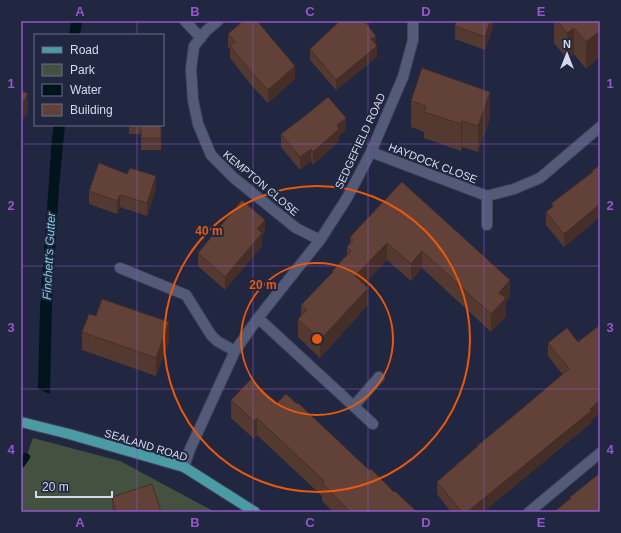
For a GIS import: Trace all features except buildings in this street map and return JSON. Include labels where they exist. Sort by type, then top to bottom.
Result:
[{"type":"main road","name":"SEALAND ROAD","points":[[21,422],[184,467],[255,512]]},
{"type":"street","points":[[185,21],[200,38]]},
{"type":"street","name":"KEMPTON CLOSE","points":[[218,21],[206,31],[194,46],[191,69],[193,100],[198,124],[211,156],[234,178],[296,228],[320,240]]},
{"type":"street","name":"SEDGEFIELD ROAD","points":[[184,467],[190,449],[235,351],[258,318],[320,240],[347,198],[371,152],[403,77],[413,40],[413,21]]},
{"type":"street","name":"HAYDOCK CLOSE","points":[[371,152],[487,196],[514,189],[540,178],[600,127]]},
{"type":"street","name":"HAYDOCK CLOSE","points":[[487,196],[487,225]]},
{"type":"street","points":[[120,268],[186,295],[217,341],[235,351]]},
{"type":"street","points":[[258,318],[373,424]]},
{"type":"street","points":[[354,406],[379,377]]},
{"type":"street","points":[[529,512],[600,453]]},
{"type":"green space","points":[[33,438],[120,461],[215,512],[21,512],[21,464],[26,457]]},
{"type":"water","points":[[71,21],[82,21],[80,34],[69,34]]},
{"type":"water","points":[[54,126],[65,126],[59,187],[52,302],[50,394],[38,389],[40,308]]},
{"type":"waterway","name":"Finchett's Gutter","points":[[21,464],[26,457]]}]
